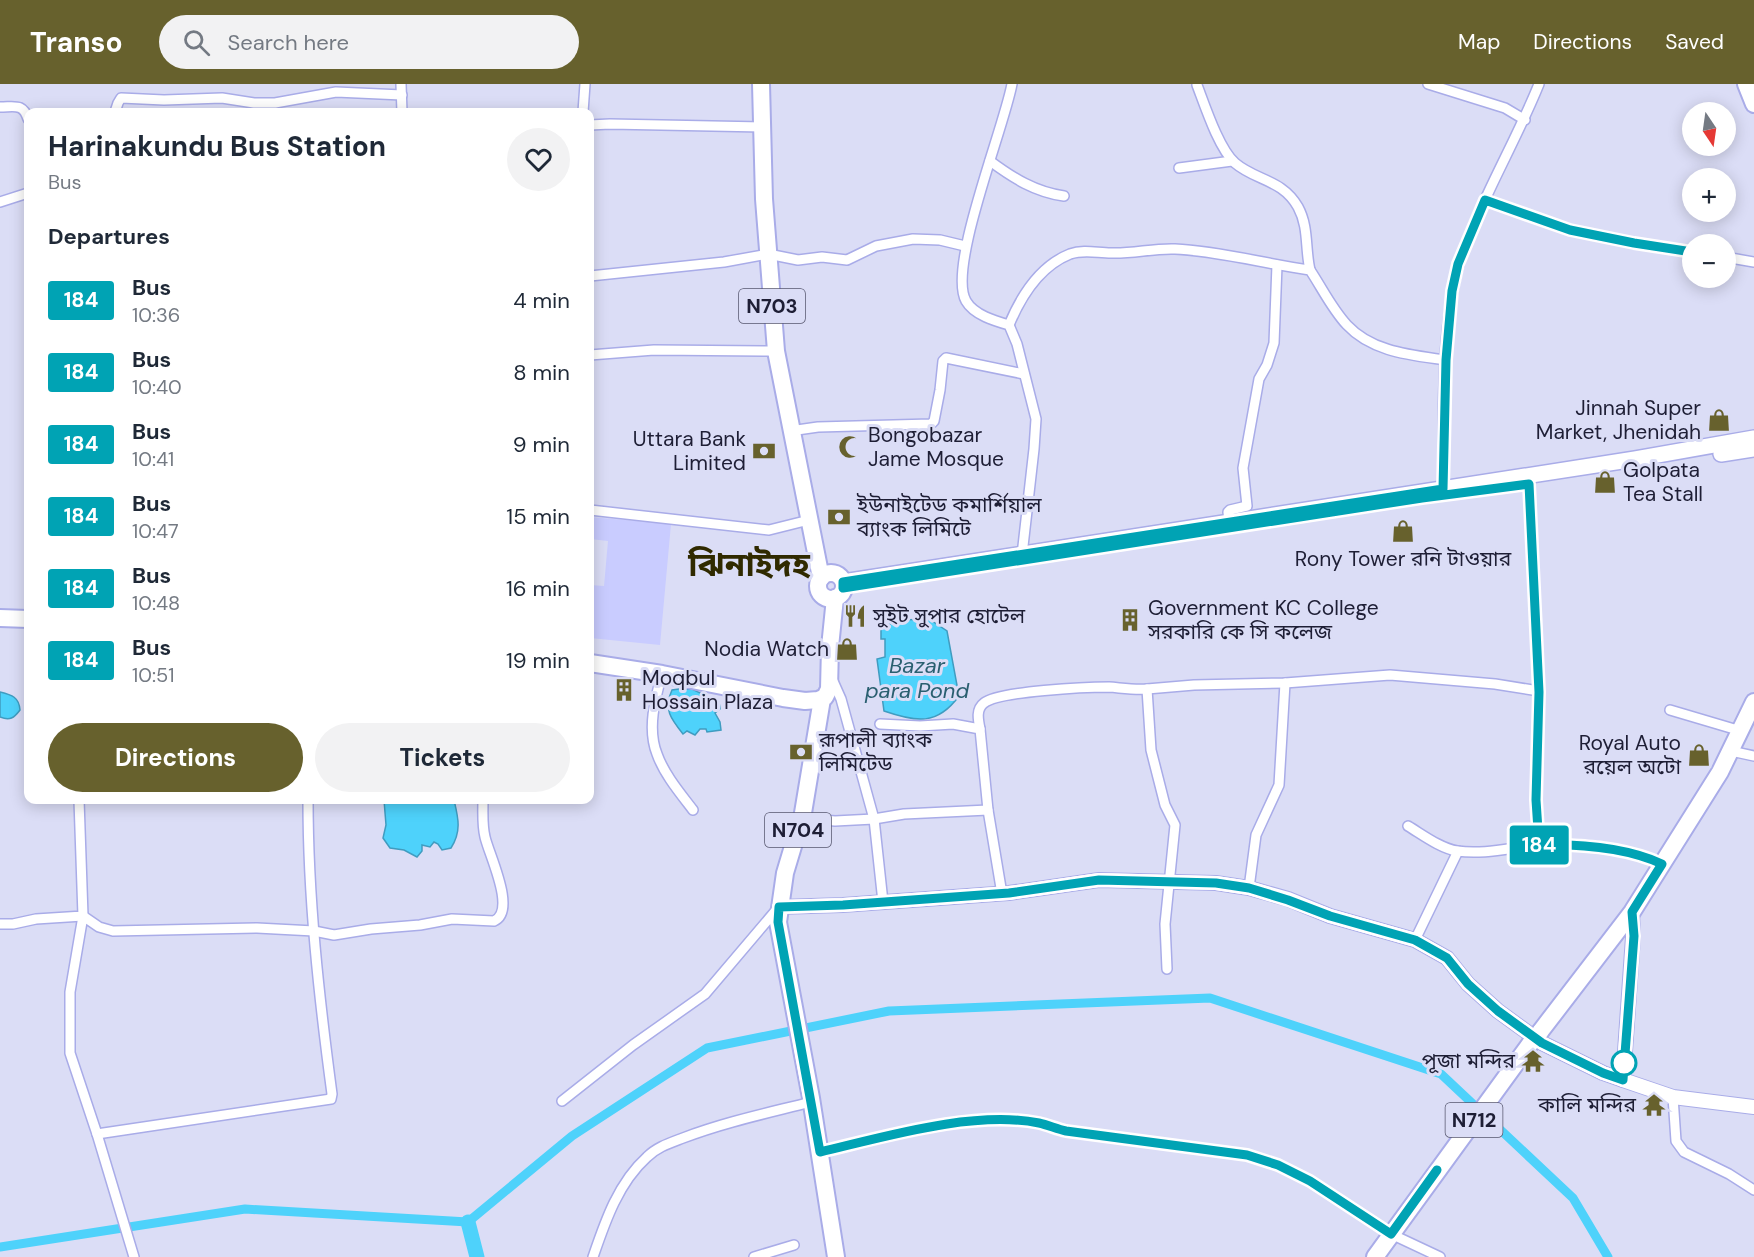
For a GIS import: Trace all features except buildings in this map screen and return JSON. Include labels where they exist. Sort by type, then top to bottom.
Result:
[{"type":"highway","name":"N703","points":[[761,84],[768,254],[776,351],[790,431],[810,522],[833,585],[829,689],[822,699]]},
{"type":"highway","points":[[1746,84],[1754,104]]},
{"type":"highway","points":[[0,618],[24,619]]},
{"type":"highway","points":[[594,664],[662,674],[783,698],[805,701],[822,699]]},
{"type":"highway","name":"N704","points":[[822,699],[801,818],[785,873],[778,922],[811,1100],[836,1257]]},
{"type":"highway","name":"N712","points":[[1375,1257],[1535,1038],[1632,912],[1731,751],[1754,702]]},
{"type":"main road","points":[[833,585],[1635,459],[1754,438]]},
{"type":"main road","points":[[833,585],[1754,449]]},
{"type":"street","points":[[401,84],[402,108]]},
{"type":"street","points":[[583,108],[585,84]]},
{"type":"street","points":[[1012,84],[965,246],[962,291],[971,309],[1009,325],[1017,344],[1036,419],[1022,555]]},
{"type":"street","points":[[1203,84],[1196,84],[1224,149],[1232,161],[1251,174],[1276,185],[1293,199],[1306,226],[1306,256],[1310,270],[1333,308],[1348,326],[1372,343],[1405,354],[1446,360]]},
{"type":"street","points":[[1428,84],[1505,108],[1525,120]]},
{"type":"street","points":[[1443,489],[1446,360],[1452,291],[1458,264],[1485,200],[1525,120],[1539,84]]},
{"type":"street","points":[[116,108],[121,98],[164,100],[222,98],[254,103],[275,103],[336,92],[402,95]]},
{"type":"street","points":[[0,107],[24,109]]},
{"type":"street","points":[[594,125],[763,127]]},
{"type":"street","points":[[990,161],[1011,177],[1032,188],[1064,196]]},
{"type":"street","points":[[1179,168],[1232,161]]},
{"type":"street","points":[[0,202],[24,194]]},
{"type":"street","points":[[1485,200],[1570,230],[1682,250]]},
{"type":"street","points":[[594,276],[724,262],[768,254],[798,260],[822,257],[847,260],[876,246],[913,239],[940,240],[965,246]]},
{"type":"street","points":[[1009,325],[1025,294],[1037,278],[1071,253],[1087,250],[1111,253],[1173,249],[1211,253],[1310,270]]},
{"type":"street","points":[[1736,259],[1754,262]]},
{"type":"street","points":[[1229,522],[1228,512],[1230,510],[1247,506],[1243,468],[1259,379],[1267,365],[1274,342],[1277,265]]},
{"type":"street","points":[[594,355],[654,350],[776,351]]},
{"type":"street","points":[[790,431],[818,427],[931,424],[934,421],[940,390],[943,361],[946,358],[1024,374]]},
{"type":"street","points":[[1529,484],[1539,692],[1536,800],[1539,845]]},
{"type":"street","points":[[594,510],[762,530],[810,522]]},
{"type":"street","points":[[830,673],[842,699],[874,819],[883,902]]},
{"type":"street","points":[[662,674],[653,722],[656,754],[693,810]]},
{"type":"street","points":[[1002,894],[988,810],[978,717],[979,710],[984,703],[995,697],[1071,689],[1147,689],[1194,685],[1285,683],[1390,675],[1495,684],[1539,692]]},
{"type":"street","points":[[1249,888],[1256,835],[1279,785],[1285,683]]},
{"type":"street","points":[[1147,689],[1152,750],[1165,805],[1175,825],[1165,924],[1167,969]]},
{"type":"street","points":[[1670,710],[1741,731]]},
{"type":"street","points":[[880,724],[920,726],[953,724],[980,729]]},
{"type":"street","points":[[1731,751],[1754,756]]},
{"type":"street","points":[[79,804],[83,916],[70,992],[69,1043],[72,1062],[97,1134],[134,1257]]},
{"type":"street","points":[[97,1134],[330,1099],[332,1094],[314,931],[308,804]]},
{"type":"street","points":[[0,924],[83,916],[99,927],[113,931],[237,928],[314,931],[334,935],[452,919],[494,921],[503,913],[499,877],[485,836],[483,804]]},
{"type":"street","points":[[801,818],[835,821],[874,819],[904,814],[988,810]]},
{"type":"street","points":[[1408,826],[1443,846],[1458,851],[1502,851],[1539,845],[1568,844],[1628,853],[1662,864]]},
{"type":"street","points":[[1415,940],[1458,851]]},
{"type":"street","points":[[562,1101],[633,1045],[705,994],[779,907],[1002,894],[1099,880],[1216,883],[1249,888],[1341,920],[1415,940],[1447,958],[1468,984],[1498,1011],[1542,1043],[1603,1073],[1673,1097],[1754,1107]]},
{"type":"street","points":[[1623,1080],[1634,936],[1632,912]]},
{"type":"street","points":[[1673,1097],[1676,1141],[1684,1152],[1729,1174],[1754,1190]]},
{"type":"street","points":[[593,1257],[608,1214],[626,1184],[648,1155],[659,1148],[715,1126],[811,1100]]},
{"type":"street","points":[[820,1152],[925,1127],[1003,1120],[1040,1123],[1066,1131],[1247,1155],[1278,1165],[1310,1181],[1391,1234],[1440,1257]]},
{"type":"street","points":[[754,1257],[794,1245]]},
{"type":"shaded area","points":[[594,517],[671,524],[660,645],[594,638],[594,585],[604,586],[608,541],[594,539]]},
{"type":"water","name":"Bazar para Pond","points":[[929,619],[947,631],[959,696],[942,713],[925,719],[906,718],[884,711],[877,659],[885,657],[885,639],[881,639],[881,627],[902,620]]},
{"type":"water","points":[[692,689],[719,702],[720,709],[715,713],[721,730],[707,732],[706,729],[700,729],[695,735],[687,731],[683,734],[668,708],[672,690]]},
{"type":"water","points":[[0,692],[11,696],[18,702],[20,710],[12,718],[0,717]]},
{"type":"water","points":[[384,804],[455,804],[458,818],[457,836],[451,848],[442,850],[434,842],[430,847],[422,845],[422,851],[417,857],[404,850],[390,848],[383,838],[386,825]]},
{"type":"waterway","points":[[0,1247],[245,1209],[468,1222],[572,1136],[707,1048],[889,1011],[1210,998],[1441,1074],[1573,1198],[1608,1257]]},
{"type":"waterway","points":[[468,1222],[477,1257]]},
{"type":"bus line","name":"184","points":[[1437,1170],[1391,1234],[1310,1181],[1278,1165],[1247,1155],[1066,1131],[1040,1123],[1003,1120],[925,1127],[820,1152],[778,922],[779,907],[843,905],[1009,893],[1099,880],[1216,883],[1249,888],[1374,930],[1415,940],[1447,958],[1468,984],[1498,1011],[1542,1043],[1603,1073],[1623,1080],[1634,936],[1632,912],[1662,864],[1611,850],[1568,844],[1539,845],[1536,800],[1539,692],[1529,484],[1422,498],[843,588],[843,582],[1443,489],[1446,360],[1452,291],[1458,264],[1485,200],[1570,230],[1682,250]]},
{"type":"place","name":"Jinnah Super Market, Jhenidah","points":[[1719,420]]},
{"type":"place","name":"Bongobazar Jame Mosque","points":[[850,447]]},
{"type":"place","name":"Uttara Bank Limited","points":[[764,451]]},
{"type":"place","name":"Golpata Tea Stall","points":[[1605,482]]},
{"type":"place","name":"ইউনাইটেড কমার্শিয়াল ব্যাংক লিমিটে","points":[[839,517]]},
{"type":"place","name":"Rony Tower রনি টাওয়ার","points":[[1403,531]]},
{"type":"place","name":"সুইট সুপার হোটেল","points":[[855,616]]},
{"type":"place","name":"Government KC College সরকারি কে সি কলেজ","points":[[1130,620]]},
{"type":"place","name":"Nodia Watch","points":[[847,649]]},
{"type":"place","name":"Moqbul Hossain Plaza","points":[[624,690]]},
{"type":"place","name":"রূপালী ব্যাংক লিমিটেড","points":[[801,752]]},
{"type":"place","name":"Royal Auto রয়েল অটো","points":[[1699,755]]},
{"type":"place","name":"পূজা মন্দির","points":[[1533,1061]]},
{"type":"place","name":"কালি মন্দির","points":[[1654,1105]]},
{"type":"district","name":"ঝিনাইদহ","points":[[749,564]]}]
